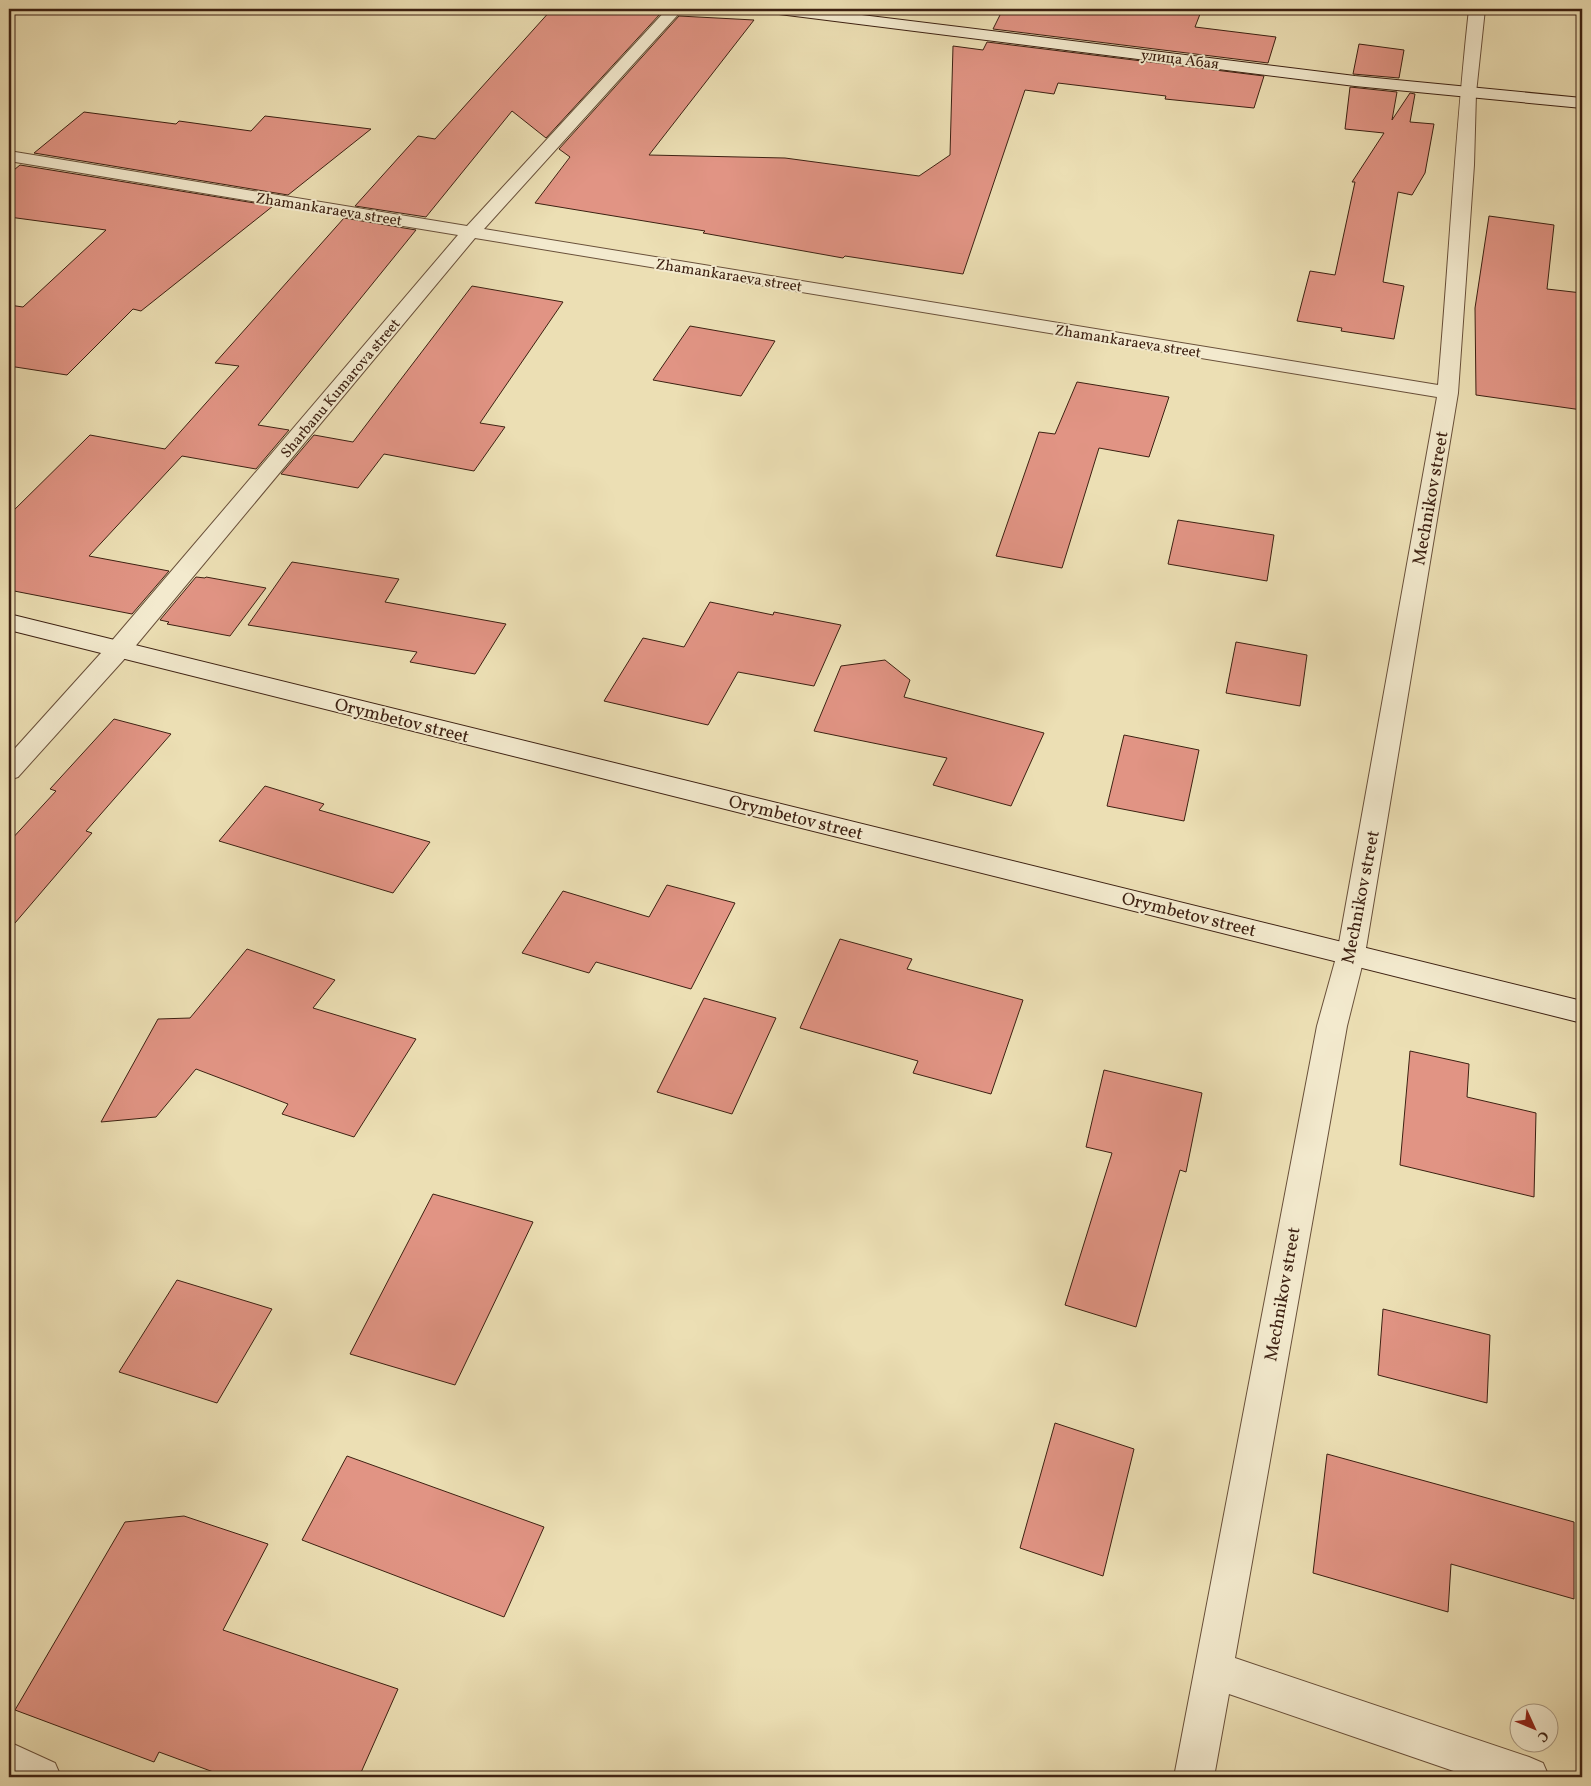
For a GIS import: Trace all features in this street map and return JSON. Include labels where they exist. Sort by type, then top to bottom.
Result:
[{"type":"street","name":"Sharbanu Kumarova street","points":[[9,771],[119,650],[471,232],[675,9]]},
{"type":"street","name":"улица Абая","points":[[779,9],[1355,81],[1582,103]]},
{"type":"street","name":"Mechnikov street","points":[[1194,1777],[1332,1026],[1351,954],[1448,393],[1465,165],[1468,93],[1477,9]]},
{"type":"street","name":"Zhamankaraeva street","points":[[9,156],[1448,393]]},
{"type":"street","name":"Orymbetov street","points":[[9,622],[1582,1012]]},
{"type":"street","points":[[1213,1670],[1529,1777]]},
{"type":"street","points":[[9,1762],[41,1777]]},
{"type":"building","points":[[552,9],[609,9],[660,14],[546,138],[512,111],[426,217],[355,206],[418,136],[435,139]]},
{"type":"building","points":[[1003,9],[1202,9],[1195,27],[1276,37],[1268,63],[993,29]]},
{"type":"building","points":[[679,16],[754,20],[649,155],[785,158],[919,176],[950,155],[953,46],[983,50],[987,42],[1264,76],[1254,108],[1165,99],[1166,96],[1058,83],[1054,94],[1025,90],[963,274],[845,256],[843,258],[703,233],[705,231],[535,203],[570,157],[559,149]]},
{"type":"building","points":[[1359,44],[1404,50],[1399,78],[1353,74]]},
{"type":"building","points":[[1350,87],[1397,92],[1392,120],[1410,93],[1415,94],[1410,122],[1434,124],[1425,173],[1412,195],[1398,192],[1383,282],[1404,286],[1394,339],[1341,331],[1342,328],[1297,321],[1310,271],[1335,275],[1355,182],[1352,182],[1384,133],[1345,129]]},
{"type":"building","points":[[84,112],[176,124],[179,121],[251,131],[265,116],[371,129],[288,195],[34,153]]},
{"type":"building","points":[[20,165],[273,206],[141,311],[133,309],[67,375],[9,366],[9,305],[23,307],[106,230],[9,217],[9,174]]},
{"type":"building","points":[[1489,216],[1554,225],[1547,289],[1582,293],[1582,410],[1476,395],[1475,308]]},
{"type":"building","points":[[344,218],[416,230],[258,425],[289,430],[256,469],[182,456],[89,556],[169,571],[132,614],[9,590],[9,515],[90,435],[165,449],[239,366],[215,363]]},
{"type":"building","points":[[472,286],[563,302],[480,423],[505,427],[474,471],[384,454],[358,488],[281,474],[314,435],[353,442]]},
{"type":"building","points":[[690,326],[775,341],[741,396],[653,380]]},
{"type":"building","points":[[1077,382],[1169,397],[1149,457],[1099,448],[1062,568],[996,556],[1039,432],[1055,434]]},
{"type":"building","points":[[1178,520],[1274,535],[1267,581],[1168,564]]},
{"type":"building","points":[[292,562],[399,579],[385,602],[506,624],[475,674],[410,662],[417,652],[248,625]]},
{"type":"building","points":[[196,577],[206,577],[266,588],[230,636],[167,624],[169,622],[160,620]]},
{"type":"building","points":[[710,602],[773,615],[774,612],[841,625],[814,686],[738,672],[708,725],[604,701],[643,638],[684,647]]},
{"type":"building","points":[[1236,642],[1307,655],[1300,706],[1226,693]]},
{"type":"building","points":[[885,660],[910,680],[904,697],[1044,733],[1011,806],[933,785],[947,758],[814,731],[841,666]]},
{"type":"building","points":[[114,719],[171,734],[86,831],[92,833],[9,930],[9,842],[56,791],[50,789]]},
{"type":"building","points":[[1124,735],[1199,750],[1184,821],[1107,806]]},
{"type":"building","points":[[265,786],[324,804],[319,810],[430,842],[393,893],[219,841]]},
{"type":"building","points":[[667,885],[735,903],[691,989],[596,962],[589,973],[522,953],[563,891],[649,917]]},
{"type":"building","points":[[840,939],[912,959],[907,969],[1023,1000],[991,1094],[913,1073],[918,1061],[800,1028]]},
{"type":"building","points":[[247,949],[335,980],[313,1008],[416,1039],[354,1137],[282,1114],[288,1104],[196,1069],[156,1117],[101,1122],[158,1019],[190,1018]]},
{"type":"building","points":[[704,998],[776,1018],[732,1114],[657,1092]]},
{"type":"building","points":[[1410,1051],[1469,1064],[1467,1097],[1536,1113],[1534,1197],[1400,1165]]},
{"type":"building","points":[[1104,1070],[1202,1093],[1186,1172],[1180,1170],[1136,1327],[1065,1305],[1112,1153],[1086,1147]]},
{"type":"building","points":[[433,1194],[533,1222],[455,1385],[350,1354]]},
{"type":"building","points":[[177,1280],[272,1309],[217,1403],[119,1372]]},
{"type":"building","points":[[1383,1309],[1490,1335],[1487,1403],[1378,1375]]},
{"type":"building","points":[[1055,1423],[1134,1449],[1103,1576],[1020,1548]]},
{"type":"building","points":[[1327,1454],[1574,1522],[1574,1599],[1451,1564],[1448,1612],[1313,1573]]},
{"type":"building","points":[[347,1456],[544,1527],[504,1617],[302,1540]]},
{"type":"building","points":[[184,1516],[268,1544],[223,1630],[398,1689],[359,1777],[227,1777],[159,1752],[154,1762],[15,1710],[125,1522]]}]
